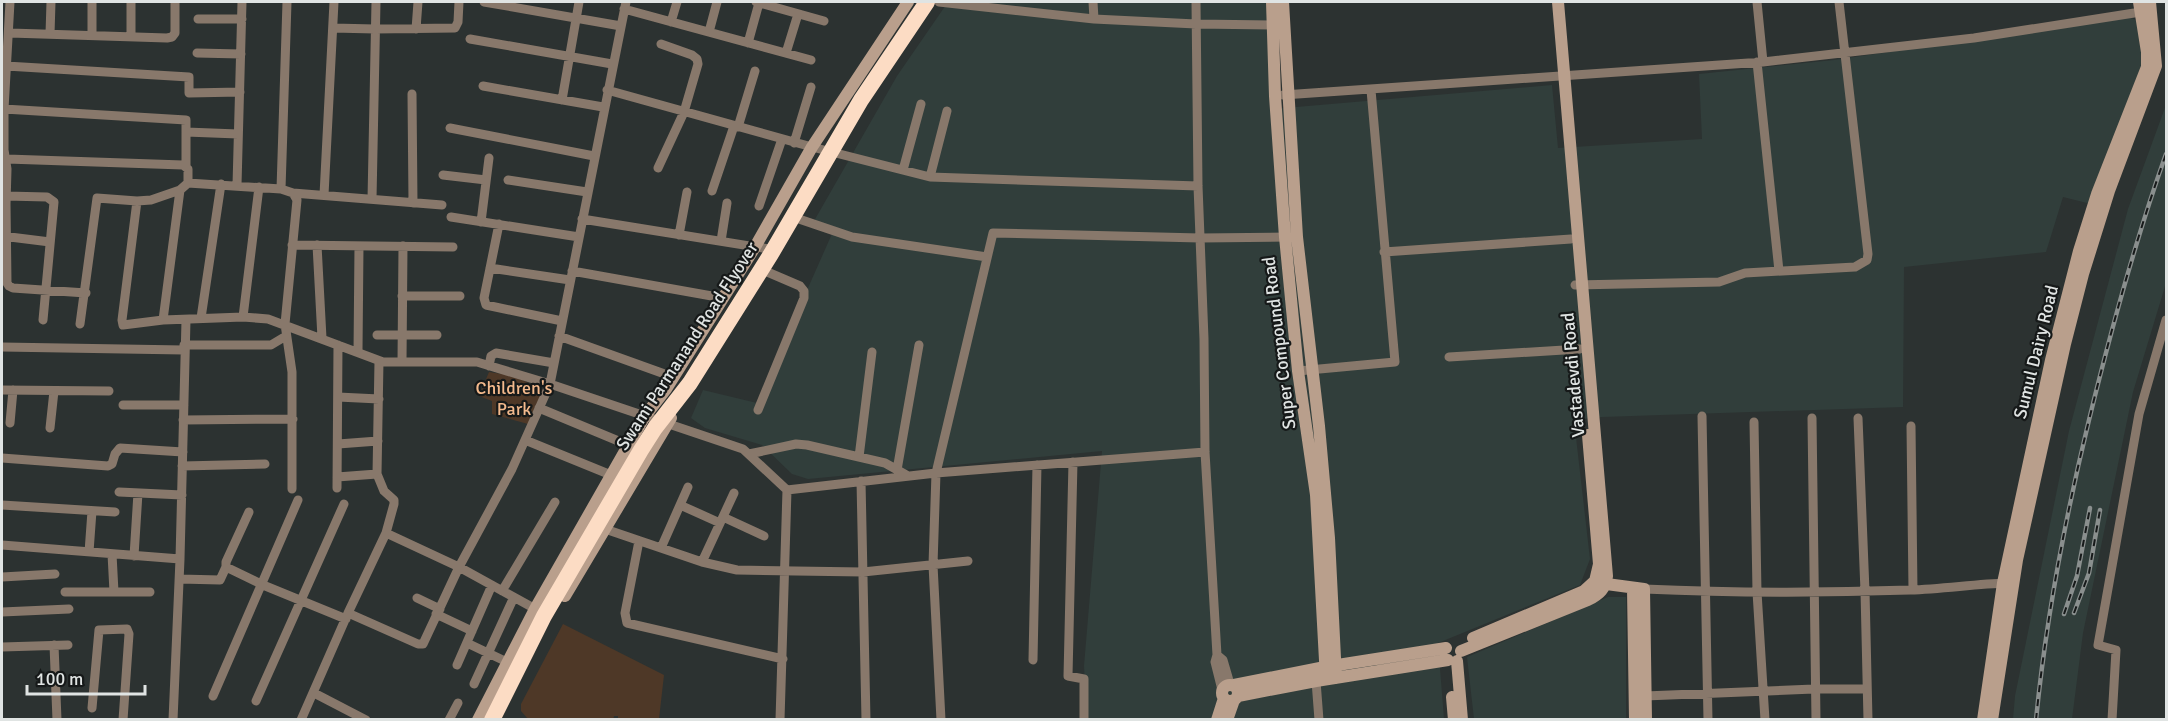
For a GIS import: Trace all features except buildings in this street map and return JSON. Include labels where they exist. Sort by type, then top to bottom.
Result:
[{"type":"highway","name":"Swami Parmanand Road Flyover","points":[[485,720],[537,612],[636,447],[690,370],[765,250],[844,115],[918,2]]},
{"type":"highway","name":"Swami Parmanand Road Flyover","points":[[492,720],[552,600],[641,450],[690,383],[771,254],[861,100],[927,2]]},
{"type":"street","points":[[10,2],[4,109],[4,236],[7,283],[9,286],[86,293]]},
{"type":"street","points":[[50,34],[51,2]]},
{"type":"street","points":[[92,2],[92,35]]},
{"type":"street","points":[[131,2],[131,36]]},
{"type":"street","points":[[10,33],[172,37],[175,33],[175,2]]},
{"type":"street","points":[[237,185],[242,2]]},
{"type":"street","points":[[281,189],[287,2]]},
{"type":"street","points":[[324,195],[334,2]]},
{"type":"street","points":[[372,199],[376,2]]},
{"type":"street","points":[[416,29],[418,2]]},
{"type":"street","points":[[333,28],[375,30],[455,28],[458,22],[459,2]]},
{"type":"street","points":[[484,2],[621,26]]},
{"type":"street","points":[[562,100],[579,2]]},
{"type":"street","points":[[671,22],[677,2]]},
{"type":"street","points":[[709,32],[717,2]]},
{"type":"street","points":[[748,43],[758,2],[824,21]]},
{"type":"street","points":[[478,720],[534,609],[645,416],[674,377],[755,247],[812,147],[908,2]]},
{"type":"street","points":[[501,720],[552,618],[668,423],[778,250],[835,153],[933,4],[937,2],[1094,19],[1273,25]]},
{"type":"street","points":[[1093,2],[1094,19]]},
{"type":"street","points":[[1196,2],[1205,452],[1217,655],[1215,662],[1230,692],[1227,720]]},
{"type":"street","name":"Super Compound Road","points":[[1272,2],[1275,96],[1291,237],[1314,370],[1329,538],[1327,674]]},
{"type":"street","name":"Super Compound Road","points":[[1283,2],[1298,370],[1316,495],[1327,674]]},
{"type":"street","name":"Vastadevdi Road","points":[[1550,2],[1561,77],[1579,285],[1604,526],[1607,566],[1600,584]]},
{"type":"street","name":"Vastadevdi Road","points":[[1558,2],[1571,239],[1579,285],[1580,349],[1600,584]]},
{"type":"street","points":[[1757,2],[1760,62],[1779,271]]},
{"type":"street","points":[[1579,285],[1719,282],[1745,273],[1855,267],[1867,260],[1839,2]]},
{"type":"street","points":[[226,567],[263,585],[423,644],[459,567],[512,469],[550,384],[625,5],[671,22],[811,60]]},
{"type":"street","points":[[1275,96],[1760,62],[1974,38],[2145,6]]},
{"type":"street","name":"Sumul Dairy Road","points":[[1983,720],[2046,384],[2079,251],[2097,194],[2147,67],[2145,6]]},
{"type":"street","points":[[786,53],[798,14]]},
{"type":"street","points":[[198,19],[242,19]]},
{"type":"street","points":[[470,39],[612,64]]},
{"type":"street","points":[[658,168],[684,112],[698,64],[698,59],[692,55],[661,44]]},
{"type":"street","points":[[197,53],[241,54]]},
{"type":"street","points":[[6,66],[189,77],[189,93],[240,92]]},
{"type":"street","points":[[712,191],[755,71]]},
{"type":"street","points":[[483,86],[603,107]]},
{"type":"street","points":[[794,142],[811,87]]},
{"type":"street","points":[[607,90],[930,177],[1198,186]]},
{"type":"street","points":[[1298,370],[1395,362],[1371,90]]},
{"type":"street","points":[[412,94],[413,203]]},
{"type":"street","points":[[903,170],[921,104]]},
{"type":"street","points":[[4,109],[186,120],[188,183]]},
{"type":"street","points":[[930,177],[947,111]]},
{"type":"street","points":[[450,128],[594,156]]},
{"type":"street","points":[[186,132],[238,134]]},
{"type":"street","points":[[759,206],[782,139]]},
{"type":"street","points":[[481,222],[489,158]]},
{"type":"street","points":[[4,159],[186,166]]},
{"type":"street","points":[[443,175],[486,180]]},
{"type":"street","points":[[508,180],[587,192]]},
{"type":"street","points":[[80,324],[86,293],[97,198],[151,200],[180,190],[188,183],[237,185],[281,189],[292,193],[442,205]]},
{"type":"street","points":[[201,318],[221,184]]},
{"type":"street","points":[[243,317],[259,187]]},
{"type":"street","points":[[163,320],[180,190]]},
{"type":"street","points":[[678,235],[687,192]]},
{"type":"street","points":[[292,193],[297,200],[285,324],[292,372],[292,489]]},
{"type":"street","points":[[4,202],[47,197],[52,199],[54,208],[42,320]]},
{"type":"street","points":[[137,201],[122,323],[126,325],[201,318],[268,319],[379,361],[477,362],[743,448],[787,490],[780,720]]},
{"type":"street","points":[[721,241],[727,203]]},
{"type":"street","points":[[450,217],[579,237]]},
{"type":"street","points":[[796,218],[852,237],[987,257]]},
{"type":"street","points":[[582,219],[778,250]]},
{"type":"street","points":[[499,224],[484,298],[486,306],[562,321]]},
{"type":"street","points":[[941,720],[933,565],[936,473],[993,233],[1200,238],[1291,237]]},
{"type":"street","points":[[4,236],[50,242]]},
{"type":"street","points":[[1384,252],[1571,239]]},
{"type":"street","points":[[292,245],[453,247]]},
{"type":"street","points":[[317,245],[322,339]]},
{"type":"street","points":[[358,352],[359,246]]},
{"type":"street","points":[[402,362],[403,246]]},
{"type":"street","points":[[490,268],[571,275],[723,298]]},
{"type":"street","points":[[758,410],[804,298],[804,291],[800,286],[765,271]]},
{"type":"street","points":[[402,296],[460,296]]},
{"type":"street","points":[[173,720],[180,579],[186,320]]},
{"type":"street","points":[[2112,720],[2116,650],[2098,645],[2139,414],[2166,320]]},
{"type":"street","points":[[377,335],[437,335]]},
{"type":"street","points":[[2,347],[271,345],[286,336]]},
{"type":"street","points":[[559,336],[674,377]]},
{"type":"street","points":[[337,488],[338,345]]},
{"type":"street","points":[[897,470],[919,345]]},
{"type":"street","points":[[1449,357],[1580,349]]},
{"type":"street","points":[[859,457],[872,352]]},
{"type":"street","points":[[489,366],[491,356],[496,353],[554,363]]},
{"type":"street","points":[[302,720],[386,533],[394,504],[394,500],[384,491],[377,474],[379,361]]},
{"type":"street","points":[[2,390],[110,391]]},
{"type":"street","points":[[10,423],[14,390]]},
{"type":"street","points":[[50,428],[54,391]]},
{"type":"street","points":[[338,398],[379,399]]},
{"type":"street","points":[[123,405],[184,405]]},
{"type":"street","points":[[539,408],[628,445]]},
{"type":"street","points":[[1702,416],[1708,720]]},
{"type":"street","points":[[1812,418],[1816,720]]},
{"type":"street","points":[[1858,418],[1868,720]]},
{"type":"street","points":[[183,420],[293,419]]},
{"type":"street","points":[[1754,422],[1757,592],[1765,720]]},
{"type":"street","points":[[1911,426],[1913,590]]},
{"type":"street","points":[[525,440],[611,476]]},
{"type":"street","points":[[338,444],[378,441]]},
{"type":"street","points":[[749,454],[796,444],[885,463],[909,476]]},
{"type":"street","points":[[2,458],[108,466],[112,464],[120,448],[183,452]]},
{"type":"street","points":[[787,490],[936,473],[1205,452]]},
{"type":"street","points":[[1073,462],[1068,676],[1084,679],[1084,720]]},
{"type":"street","points":[[182,466],[265,464]]},
{"type":"street","points":[[1033,660],[1037,465]]},
{"type":"street","points":[[337,477],[377,474]]},
{"type":"street","points":[[861,481],[866,720]]},
{"type":"street","points":[[661,548],[688,487]]},
{"type":"street","points":[[119,492],[182,495]]},
{"type":"street","points":[[134,556],[138,493]]},
{"type":"street","points":[[702,562],[734,493]]},
{"type":"street","points":[[213,696],[298,500]]},
{"type":"street","points":[[502,591],[555,502]]},
{"type":"street","points":[[256,701],[344,504]]},
{"type":"street","points":[[2,505],[115,512]]},
{"type":"street","points":[[680,505],[764,536]]},
{"type":"street","points":[[89,552],[92,511]]},
{"type":"street","points":[[180,579],[220,580],[249,512]]},
{"type":"street","points":[[605,529],[702,562],[737,570],[863,572],[968,561]]},
{"type":"street","points":[[386,533],[459,567],[552,618]]},
{"type":"street","points":[[639,541],[625,613],[627,623],[783,659]]},
{"type":"street","points":[[2,545],[180,560]]},
{"type":"street","points":[[112,554],[114,592]]},
{"type":"street","points":[[2,577],[55,574]]},
{"type":"street","points":[[1230,692],[1327,674],[1453,655],[1588,600],[1600,594],[1600,584],[1638,589],[1757,592],[1913,590],[2008,583],[1992,720]]},
{"type":"street","points":[[457,665],[492,585]]},
{"type":"street","points":[[1638,589],[1646,720]]},
{"type":"street","points":[[1635,720],[1638,589]]},
{"type":"street","points":[[65,592],[150,592]]},
{"type":"street","points":[[474,684],[514,597]]},
{"type":"street","points":[[417,598],[472,631]]},
{"type":"street","points":[[2,612],[69,609]]},
{"type":"street","points":[[92,708],[99,630],[127,629],[129,634],[123,720]]},
{"type":"street","points":[[467,643],[507,662]]},
{"type":"street","points":[[54,645],[57,720]]},
{"type":"street","points":[[2,647],[68,645]]},
{"type":"street","points":[[1453,655],[1454,720]]},
{"type":"street","points":[[1453,655],[1462,720]]},
{"type":"street","points":[[1319,720],[1327,674]]},
{"type":"street","points":[[1645,696],[1867,689]]},
{"type":"street","points":[[1217,720],[1230,692]]},
{"type":"street","points":[[314,693],[366,720]]},
{"type":"street","points":[[449,720],[458,703]]},
{"type":"shaded area","points":[[948,2],[1267,2],[1273,109],[1552,85],[1558,148],[1702,139],[1699,74],[1834,60],[2129,17],[2140,22],[2147,61],[2091,204],[2063,197],[2046,252],[1904,267],[1903,407],[1602,417],[1574,420],[1590,559],[1580,585],[1438,643],[1444,719],[1087,719],[1084,666],[1102,451],[808,479],[792,474],[762,445],[705,428],[691,418],[703,390],[757,403],[835,227],[814,221],[897,76]]},
{"type":"shaded area","points":[[2166,105],[2166,283],[2133,392],[2083,633],[2072,719],[2013,719],[2015,696],[2069,431],[2128,209]]},
{"type":"shaded area","points":[[1608,597],[1626,597],[1626,719],[1474,719],[1467,657]]},
{"type":"green space","name":"Children's Park","points":[[489,372],[514,376],[543,390],[528,424],[492,414],[492,401],[479,396]]},
{"type":"green space","points":[[563,624],[664,675],[659,719],[618,719],[618,716],[614,716],[613,720],[528,719],[521,711],[521,704]]},
{"type":"railway","points":[[2036,720],[2051,606],[2080,457],[2124,286],[2166,154]]},
{"type":"railway","points":[[2064,614],[2077,576],[2090,508]]},
{"type":"railway","points":[[2074,613],[2089,573],[2100,510]]}]
